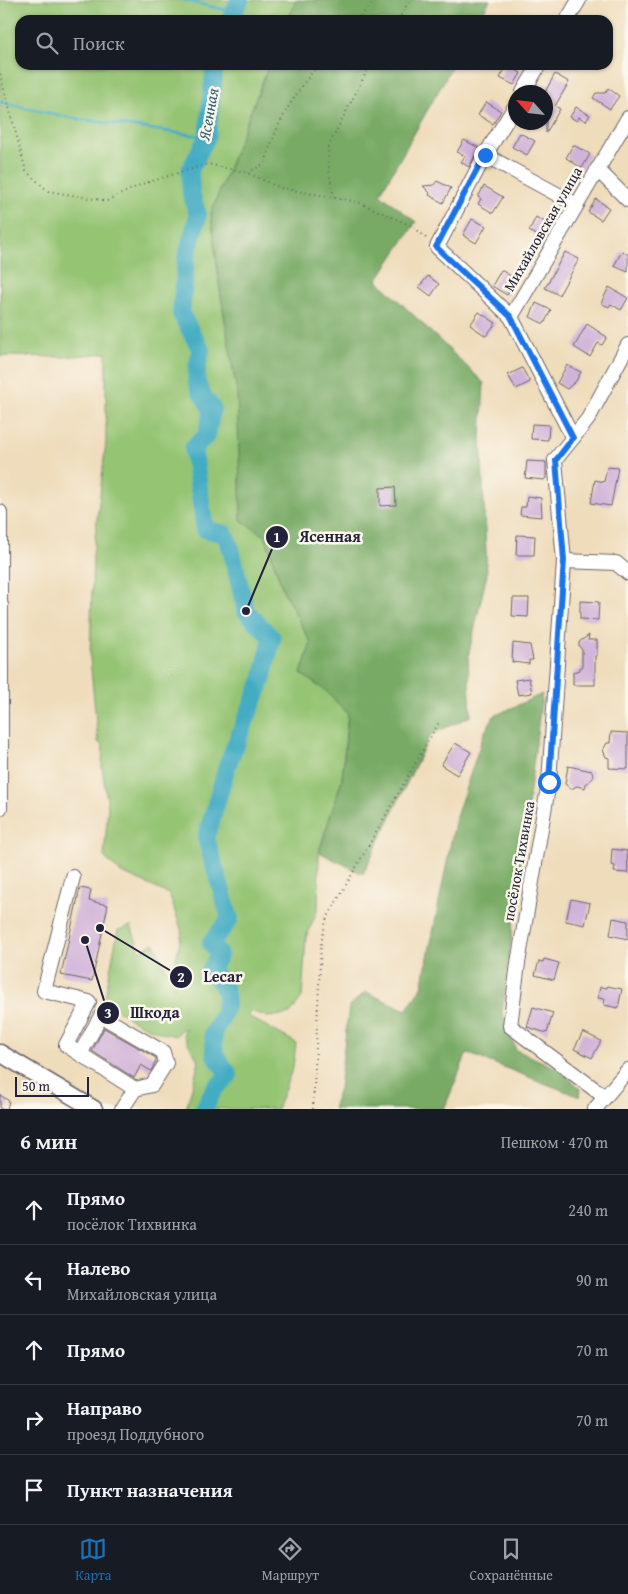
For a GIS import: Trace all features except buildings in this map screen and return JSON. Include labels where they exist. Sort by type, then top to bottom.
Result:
[{"type":"main road","points":[[0,1053],[94,1109]]},
{"type":"street","points":[[570,15],[579,0]]},
{"type":"street","points":[[527,85],[537,70]]},
{"type":"street","points":[[508,117],[485,155],[436,247],[511,317],[573,438]]},
{"type":"street","name":"Михайловская улица","points":[[511,317],[575,204],[628,118]]},
{"type":"street","points":[[485,155],[575,204]]},
{"type":"street","points":[[597,169],[628,200]]},
{"type":"street","name":"посёлок Тихвинка","points":[[605,1097],[510,1026],[518,963],[549,782],[564,560],[556,460],[588,419],[628,345]]},
{"type":"street","points":[[0,512],[0,808]]},
{"type":"street","points":[[564,560],[616,563],[628,573]]},
{"type":"street","points":[[73,877],[44,991],[89,1002],[66,1045],[135,1089]]},
{"type":"street","points":[[80,1054],[101,1016],[163,1052],[166,1063],[152,1085],[135,1089],[122,1109]]},
{"type":"street","points":[[595,1109],[627,1070]]},
{"type":"path","points":[[362,15],[375,0]]},
{"type":"path","points":[[401,15],[410,0]]},
{"type":"path","points":[[248,172],[265,163],[272,137],[292,98],[314,70]]},
{"type":"path","points":[[334,197],[329,172],[328,146],[367,70]]},
{"type":"path","points":[[0,74],[26,171],[48,191],[107,201],[142,184],[208,164],[248,172],[280,188],[358,202],[414,226],[436,247]]},
{"type":"path","points":[[313,1109],[321,944],[326,920],[438,722]]},
{"type":"green space","points":[[0,0],[296,0],[290,15],[15,15],[15,70],[267,70],[211,213],[220,290],[237,392],[265,536],[283,590],[311,643],[301,674],[326,691],[348,713],[342,779],[319,852],[318,909],[306,937],[302,997],[290,1014],[268,1017],[251,1011],[248,1016],[296,1043],[293,1067],[277,1109],[186,1109],[199,1062],[183,1034],[186,1029],[182,1029],[176,1036],[147,1027],[127,1017],[111,1004],[105,996],[118,930],[131,926],[140,951],[154,943],[175,988],[174,968],[182,932],[169,894],[120,872],[104,857],[108,807],[102,767],[103,745],[98,742],[90,658],[93,555],[106,442],[106,353],[63,357],[0,356]]},
{"type":"green space","points":[[296,0],[490,0],[482,15],[290,15]]},
{"type":"green space","points":[[267,70],[450,70],[380,194],[416,222],[377,280],[484,383],[481,437],[487,574],[468,657],[471,716],[430,735],[363,874],[319,852],[342,779],[348,714],[326,691],[301,674],[311,643],[283,590],[265,536],[241,520],[237,392],[220,290],[211,213]]},
{"type":"green space","points":[[542,694],[502,1013],[516,1050],[559,1069],[581,1089],[580,1097],[467,1053],[444,1109],[333,1109],[339,1089],[349,1006],[366,992],[406,1010],[422,987],[456,817],[484,733],[494,716]]},
{"type":"waterway","points":[[183,0],[234,12]]},
{"type":"waterway","name":"Ясенная","points":[[232,15],[240,0]]},
{"type":"waterway","name":"Ясенная","points":[[204,1109],[214,1089],[229,1075],[215,1055],[213,1033],[225,1008],[226,993],[218,978],[210,971],[219,955],[211,943],[230,919],[206,838],[228,763],[262,680],[272,638],[246,611],[231,549],[225,534],[205,529],[193,448],[207,435],[212,408],[198,387],[196,375],[201,350],[181,314],[186,259],[198,215],[191,193],[190,170],[207,137],[214,70]]},
{"type":"waterway","points":[[0,102],[71,118],[207,137]]},
{"type":"place","name":"Ясенная","points":[[246,611]]},
{"type":"place","name":"Lecar","points":[[100,928]]},
{"type":"place","name":"Шкода","points":[[85,940]]},
{"type":"route","points":[[485,155],[436,247],[511,317],[573,438],[556,460],[564,560],[549,782]]}]
